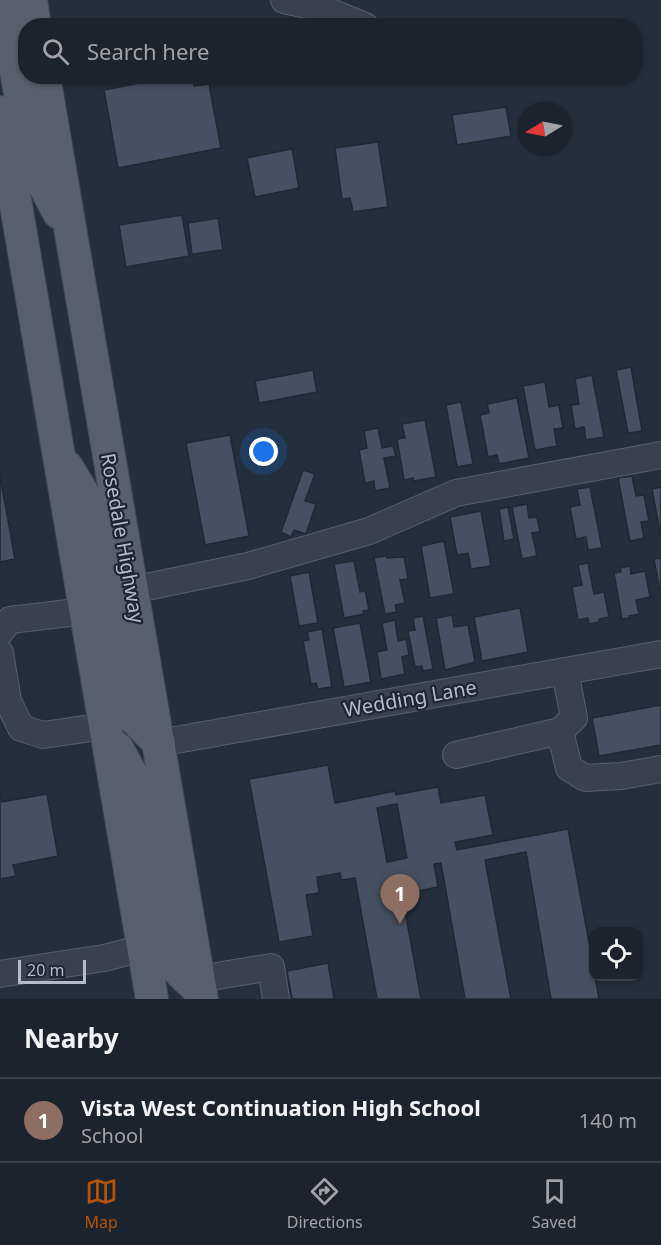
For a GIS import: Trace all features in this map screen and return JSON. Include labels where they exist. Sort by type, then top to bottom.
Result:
[{"type":"main road","points":[[3,0],[18,82]]},
{"type":"main road","points":[[31,0],[34,18]]},
{"type":"main road","points":[[18,84],[33,164],[72,238]]},
{"type":"main road","name":"Rosedale Highway","points":[[45,84],[201,990]]},
{"type":"main road","points":[[0,112],[152,999]]},
{"type":"main road","points":[[58,453],[90,505],[126,710],[159,743]]},
{"type":"main road","points":[[105,726],[138,786],[170,962],[201,990]]},
{"type":"street","points":[[284,0],[321,8],[345,18]]},
{"type":"street","points":[[132,590],[248,566],[369,531],[456,493],[661,455]]},
{"type":"street","points":[[0,632],[10,620],[85,611]]},
{"type":"street","points":[[0,653],[10,729],[43,735],[105,726]]},
{"type":"street","name":"Wedding Lane","points":[[159,743],[661,654]]},
{"type":"street","points":[[456,755],[560,731],[574,718],[565,671]]},
{"type":"street","points":[[560,731],[569,768],[585,778],[621,776],[661,769]]},
{"type":"street","points":[[0,974],[104,958],[143,948]]},
{"type":"street","points":[[201,990],[271,967],[276,999]]},
{"type":"building","points":[[134,84],[194,84],[194,86],[209,84],[221,148],[118,168],[104,90]]},
{"type":"building","points":[[506,107],[511,136],[457,145],[452,115]]},
{"type":"building","points":[[378,142],[388,207],[353,212],[350,198],[342,199],[335,148]]},
{"type":"building","points":[[292,149],[299,188],[255,197],[247,158]]},
{"type":"building","points":[[182,215],[189,256],[126,267],[119,225]]},
{"type":"building","points":[[218,218],[223,250],[192,254],[188,223]]},
{"type":"building","points":[[631,367],[642,431],[628,433],[616,370]]},
{"type":"building","points":[[313,370],[317,392],[259,403],[255,381]]},
{"type":"building","points":[[592,375],[604,437],[586,440],[584,427],[575,429],[571,405],[579,404],[575,379]]},
{"type":"building","points":[[545,382],[549,407],[559,405],[563,428],[554,429],[557,446],[535,450],[523,386]]},
{"type":"building","points":[[517,398],[529,458],[499,464],[497,455],[488,457],[480,415],[489,413],[487,404]]},
{"type":"building","points":[[461,402],[473,464],[457,467],[446,405]]},
{"type":"building","points":[[425,420],[436,477],[413,481],[413,478],[404,480],[397,439],[405,438],[402,424]]},
{"type":"building","points":[[378,428],[382,448],[393,446],[396,456],[384,458],[390,488],[375,491],[374,481],[365,483],[359,450],[367,448],[364,431]]},
{"type":"building","points":[[230,435],[249,536],[205,545],[186,443]]},
{"type":"building","points":[[303,470],[315,474],[305,501],[316,504],[306,534],[294,530],[291,537],[281,532]]},
{"type":"building","points":[[0,476],[15,559],[0,562]]},
{"type":"building","points":[[632,476],[636,496],[644,495],[649,521],[641,522],[644,538],[630,541],[618,478]]},
{"type":"building","points":[[590,487],[602,548],[588,550],[586,537],[576,539],[570,507],[580,505],[577,489]]},
{"type":"building","points":[[661,487],[661,532],[660,532],[652,489]]},
{"type":"building","points":[[527,504],[529,518],[537,517],[540,532],[532,533],[537,556],[522,559],[512,507]]},
{"type":"building","points":[[508,507],[514,539],[504,541],[499,509]]},
{"type":"building","points":[[481,511],[491,566],[471,569],[468,553],[457,555],[450,517]]},
{"type":"building","points":[[444,541],[454,594],[430,598],[421,546]]},
{"type":"building","points":[[386,556],[387,558],[404,557],[408,579],[400,580],[405,603],[395,605],[397,612],[385,614],[374,558]]},
{"type":"building","points":[[661,558],[661,596],[654,559]]},
{"type":"building","points":[[354,561],[360,592],[365,590],[369,610],[363,611],[364,614],[344,618],[334,564]]},
{"type":"building","points":[[588,563],[594,594],[604,592],[609,617],[589,624],[588,618],[578,620],[572,587],[582,585],[578,565]]},
{"type":"building","points":[[630,566],[631,574],[645,571],[650,597],[636,600],[639,614],[622,619],[614,573],[621,572],[620,568]]},
{"type":"building","points":[[309,572],[318,623],[299,626],[290,576]]},
{"type":"building","points":[[520,608],[528,652],[482,661],[474,617]]},
{"type":"building","points":[[452,615],[454,627],[468,625],[475,662],[445,670],[436,618]]},
{"type":"building","points":[[423,616],[433,669],[423,671],[422,666],[415,667],[408,631],[415,630],[413,618]]},
{"type":"building","points":[[395,620],[398,641],[406,639],[409,655],[402,657],[405,674],[381,679],[377,652],[387,650],[382,623]]},
{"type":"building","points":[[360,623],[371,682],[344,687],[333,628]]},
{"type":"building","points":[[322,629],[332,687],[318,689],[316,683],[311,684],[303,641],[309,640],[307,632]]},
{"type":"building","points":[[661,705],[661,745],[599,756],[592,718]]},
{"type":"building","points":[[328,765],[335,803],[395,791],[396,795],[438,787],[441,803],[485,795],[493,835],[455,842],[457,850],[568,829],[589,942],[589,981],[596,981],[599,999],[551,999],[526,852],[485,860],[511,999],[465,999],[441,863],[434,864],[438,887],[402,894],[421,999],[377,999],[355,878],[341,880],[340,873],[317,877],[319,893],[306,895],[313,936],[279,942],[249,779]],"holes":[[[397,804],[407,858],[387,862],[377,808]]]},
{"type":"building","points":[[0,793],[2,802],[47,794],[58,856],[13,865],[16,876],[0,879]]},
{"type":"building","points":[[328,963],[334,999],[292,999],[287,971]]},
{"type":"place","name":"Vista West Continuation High School","points":[[400,924]]}]
